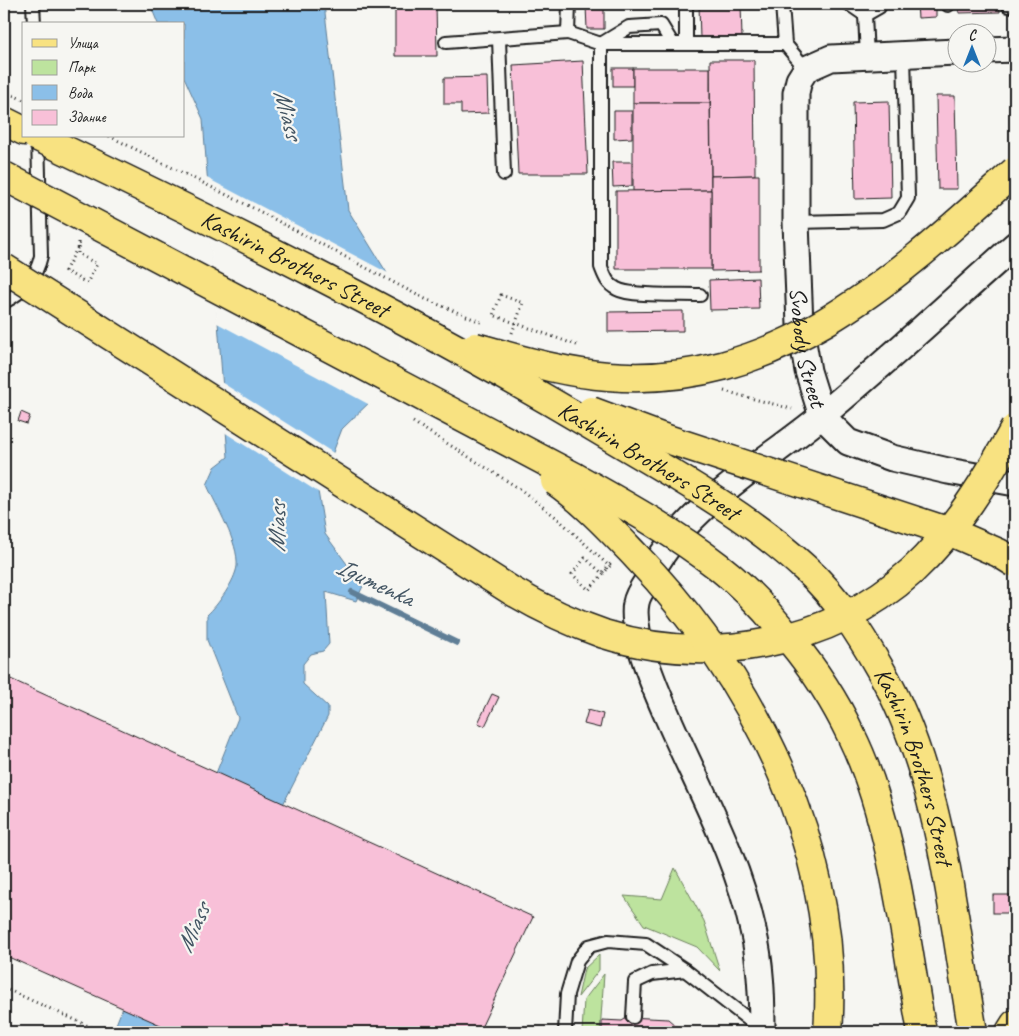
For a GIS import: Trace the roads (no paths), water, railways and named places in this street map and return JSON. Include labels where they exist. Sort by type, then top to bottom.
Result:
[{"type":"main road","points":[[4,121],[22,129]]},
{"type":"main road","name":"Kashirin Brothers Street","points":[[41,138],[142,187],[435,336],[528,388],[680,479],[757,529],[808,571],[847,615],[882,672],[900,709],[924,775],[941,848],[972,1032]]},
{"type":"main road","points":[[435,336],[552,368],[634,378],[676,375],[748,359],[781,346],[826,323],[870,295],[929,247],[1015,171]]},
{"type":"main road","name":"Kashirin Brothers Street","points":[[4,176],[575,477],[688,543],[721,568],[766,610],[800,652],[828,692],[852,736],[872,791],[892,866],[922,1032]]},
{"type":"main road","points":[[4,268],[512,591],[557,615],[604,634],[655,646],[704,649],[753,646],[803,633],[827,624],[870,602],[912,571],[946,534],[976,494],[1015,428]]},
{"type":"main road","points":[[528,388],[661,437],[944,530],[999,553],[1015,563]]},
{"type":"main road","points":[[484,430],[595,513],[653,574],[691,618],[745,698],[780,766],[809,848],[826,937],[828,1032]]},
{"type":"main road","points":[[1010,1032],[1015,1024]]},
{"type":"street","points":[[996,50],[1015,49]]},
{"type":"street","points":[[806,69],[831,58],[946,53]]},
{"type":"street","name":"Svobody Street","points":[[806,69],[799,80],[796,93],[796,222],[800,325],[808,371],[822,416],[848,442],[892,458],[948,471],[1015,483]]},
{"type":"street","points":[[762,1031],[761,980],[753,930],[746,903],[729,855],[653,685],[637,630],[636,603],[658,557],[692,519],[784,444],[822,416],[1015,245]]},
{"type":"lane","points":[[33,4],[34,22]]},
{"type":"lane","points":[[568,33],[569,4]]},
{"type":"lane","points":[[686,4],[686,43]]},
{"type":"lane","points":[[782,4],[785,44],[806,69]]},
{"type":"lane","points":[[849,4],[865,15]]},
{"type":"lane","points":[[865,15],[879,7],[879,4]]},
{"type":"lane","points":[[865,15],[867,57]]},
{"type":"lane","points":[[601,44],[629,26],[661,25],[672,43]]},
{"type":"lane","points":[[446,42],[568,33],[601,44],[785,44]]},
{"type":"lane","points":[[499,39],[504,174]]},
{"type":"lane","points":[[601,44],[601,267],[606,281],[618,290],[633,293],[700,295]]},
{"type":"lane","points":[[796,222],[883,220],[899,213],[908,198],[904,56]]},
{"type":"lane","points":[[4,302],[26,288],[38,271],[41,256],[37,138]]},
{"type":"lane","points":[[565,1032],[567,994],[577,961],[589,946],[608,941],[646,944],[685,970],[762,1031]]},
{"type":"lane","points":[[633,1017],[634,982],[652,974],[685,970]]},
{"type":"water","name":"Miass","points":[[150,4],[324,4],[348,210],[395,286],[375,397],[342,429],[318,491],[325,534],[363,586],[356,601],[326,592],[329,644],[323,651],[311,654],[303,664],[303,684],[328,707],[328,716],[167,1032],[113,1032],[238,718],[207,640],[207,615],[233,579],[236,572],[237,557],[231,536],[207,485],[215,467],[228,457],[203,119],[185,79],[185,22],[157,22]]},
{"type":"waterway","name":"Igumenka","points":[[352,592],[457,643]]}]
